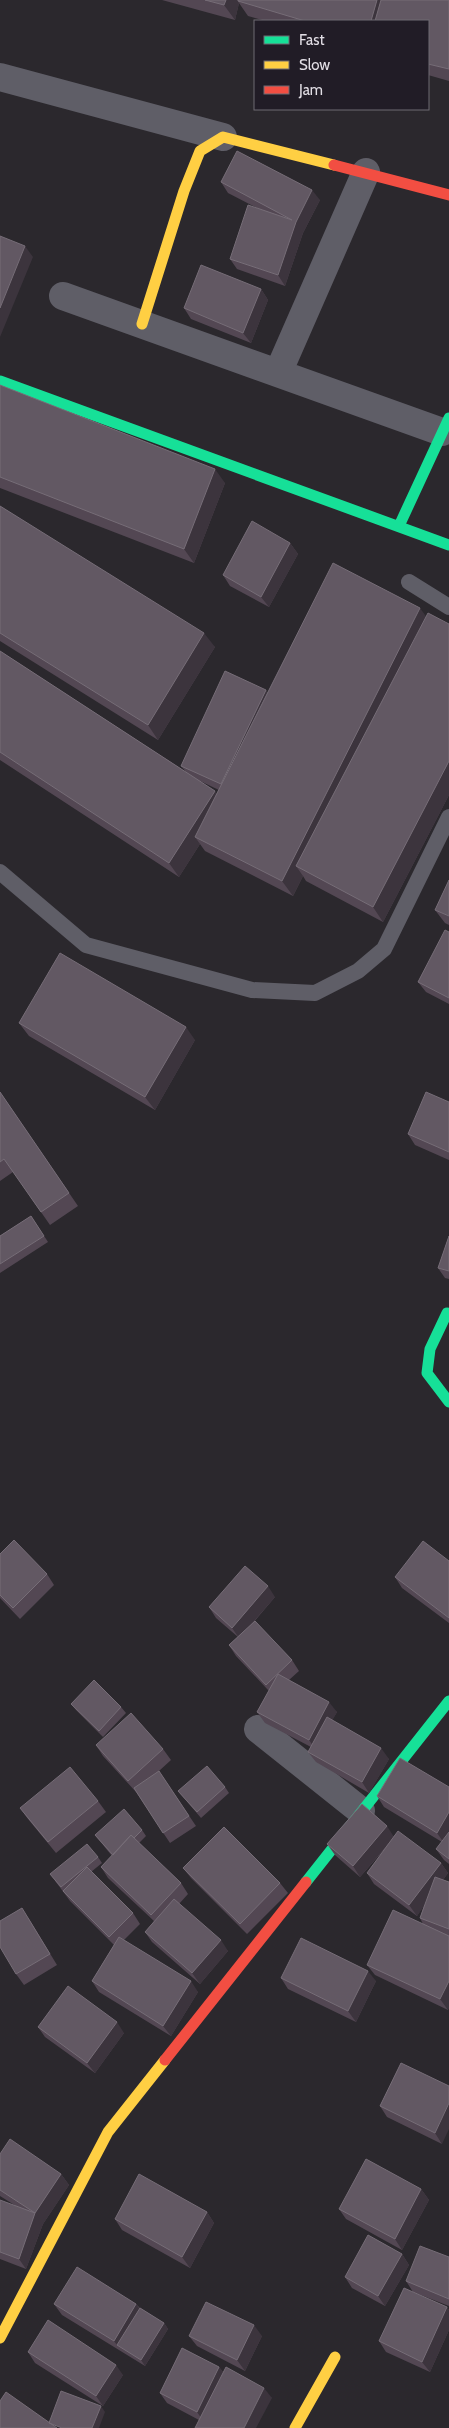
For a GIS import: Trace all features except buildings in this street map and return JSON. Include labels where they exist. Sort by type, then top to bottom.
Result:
[{"type":"street","points":[[0,77],[449,195]]},
{"type":"street","points":[[142,324],[184,191],[200,151],[223,137]]},
{"type":"street","points":[[278,373],[366,172]]},
{"type":"street","points":[[63,296],[278,373],[446,425],[400,526]]},
{"type":"street","points":[[0,381],[449,545]]},
{"type":"street","points":[[447,1313],[430,1349],[427,1373],[449,1402]]},
{"type":"street","points":[[0,2338],[108,2132],[449,1701]]},
{"type":"street","points":[[258,1729],[361,1811]]},
{"type":"street","points":[[295,2428],[335,2357]]},
{"type":"lane","points":[[409,582],[449,607]]},
{"type":"lane","points":[[0,872],[86,945],[252,990],[315,993],[358,971],[384,949],[449,817]]},
{"type":"traffic: fast","points":[[0,381],[449,545]]},
{"type":"traffic: fast","points":[[399,526],[449,418]]},
{"type":"traffic: fast","points":[[447,1313],[430,1349],[427,1373],[449,1402]]},
{"type":"traffic: fast","points":[[306,1882],[449,1701]]},
{"type":"traffic: slow","points":[[142,324],[184,191],[200,151],[223,137],[334,165]]},
{"type":"traffic: slow","points":[[0,2338],[108,2132],[165,2060]]},
{"type":"traffic: slow","points":[[295,2428],[335,2357]]},
{"type":"traffic: jam","points":[[334,165],[449,195]]},
{"type":"traffic: jam","points":[[165,2060],[306,1882]]}]
